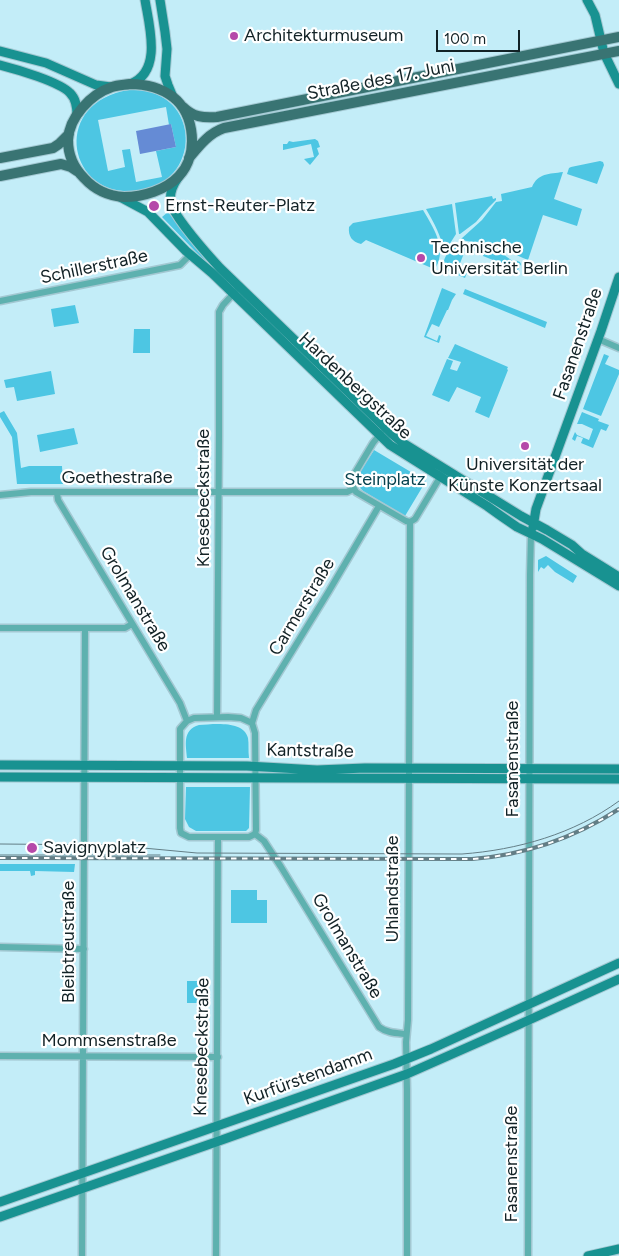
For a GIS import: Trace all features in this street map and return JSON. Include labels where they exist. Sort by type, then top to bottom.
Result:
[{"type":"main road","points":[[130,84],[140,79],[148,66],[152,52],[151,32],[145,0]]},
{"type":"main road","points":[[160,0],[166,32],[165,76],[173,97]]},
{"type":"main road","points":[[587,0],[595,14],[604,54],[619,84]]},
{"type":"main road","name":"Straße des 17. Juni","points":[[183,108],[190,114],[200,118],[217,117],[619,37]]},
{"type":"main road","name":"Straße des 17. Juni","points":[[190,158],[204,141],[224,128],[619,50]]},
{"type":"main road","points":[[0,51],[46,64],[96,86],[111,87],[130,84],[149,86],[173,97],[183,108],[189,121],[192,132],[192,144],[190,158],[179,176],[166,186],[150,193],[136,196],[117,196],[107,194],[95,188],[78,171],[70,155],[69,134],[77,115],[88,102],[111,87]]},
{"type":"main road","points":[[0,65],[53,82],[68,90],[76,103],[77,115]]},
{"type":"main road","points":[[0,158],[53,148],[69,134]]},
{"type":"main road","points":[[0,176],[61,164],[78,171]]},
{"type":"main road","name":"Hardenbergstraße","points":[[179,176],[171,193],[170,202],[173,210],[237,291]]},
{"type":"main road","name":"Hardenbergstraße","points":[[117,196],[146,210],[190,255],[237,291],[382,432],[394,448],[534,522],[568,542],[582,554],[619,577]]},
{"type":"main road","name":"Fasanenstraße","points":[[532,534],[536,509],[619,277]]},
{"type":"main road","name":"Hardenbergstraße","points":[[442,473],[521,529],[550,543],[619,586]]},
{"type":"main road","name":"Kantstraße","points":[[0,765],[255,766],[317,770],[409,768],[619,769]]},
{"type":"main road","name":"Kantstraße","points":[[0,777],[619,779]]},
{"type":"main road","name":"Kurfürstendamm","points":[[0,1202],[406,1059],[619,963]]},
{"type":"main road","name":"Kurfürstendamm","points":[[0,1217],[407,1074],[619,979]]},
{"type":"main road","points":[[588,1256],[619,1249]]},
{"type":"street","name":"Schillerstraße","points":[[0,301],[180,265],[190,255]]},
{"type":"street","name":"Knesebeckstraße","points":[[217,717],[219,312],[223,305],[237,291]]},
{"type":"street","points":[[598,339],[619,348]]},
{"type":"street","points":[[382,432],[372,443],[352,478],[353,490],[410,522],[415,519],[442,473]]},
{"type":"street","name":"Goethestraße","points":[[0,495],[21,492],[219,493],[338,492],[353,490]]},
{"type":"street","name":"Grolmanstraße","points":[[57,493],[58,500],[180,704],[187,721]]},
{"type":"street","name":"Carmerstraße","points":[[252,724],[256,710],[380,506]]},
{"type":"street","name":"Uhlandstraße","points":[[407,1256],[406,1034],[408,1020],[410,522]]},
{"type":"street","name":"Fasanenstraße","points":[[528,1256],[530,575],[532,534]]},
{"type":"street","points":[[0,628],[125,628],[132,624]]},
{"type":"street","name":"Bleibtreustraße","points":[[82,1256],[85,628]]},
{"type":"street","points":[[217,717],[241,718],[252,724],[256,738],[256,830],[255,834],[249,837],[189,837],[181,833],[180,729],[187,721],[194,718],[217,717]]},
{"type":"street","name":"Grolmanstraße","points":[[255,834],[264,841],[281,867],[379,1027],[384,1031],[406,1034]]},
{"type":"street","name":"Knesebeckstraße","points":[[216,1256],[218,838]]},
{"type":"street","points":[[0,948],[84,949]]},
{"type":"street","name":"Mommsenstraße","points":[[0,1056],[218,1057]]},
{"type":"green space","points":[[129,90],[153,93],[171,103],[181,118],[186,136],[183,155],[174,172],[159,184],[136,191],[113,189],[95,180],[83,165],[77,148],[78,129],[87,112],[104,98]],"holes":[[[166,107],[169,125],[171,124],[176,147],[156,151],[162,177],[136,182],[130,149],[122,150],[125,167],[108,171],[98,120]]]},
{"type":"green space","points":[[315,139],[320,147],[317,148],[319,154],[310,165],[304,159],[314,157],[311,144],[283,150],[283,144],[287,144],[289,141]]},
{"type":"green space","points":[[600,161],[604,165],[597,184],[567,174],[571,167]]},
{"type":"green space","points":[[563,172],[554,199],[582,209],[577,226],[543,215],[528,260],[493,244],[461,239],[482,220],[496,202],[502,201],[501,194],[532,187],[534,182],[541,177]]},
{"type":"green space","points":[[492,196],[496,200],[476,222],[459,234],[455,203]]},
{"type":"green space","points":[[452,204],[456,234],[444,253],[440,236],[426,209]]},
{"type":"green space","points":[[423,210],[434,230],[439,245],[439,260],[434,269],[366,240],[361,244],[358,243],[353,240],[349,233],[349,227],[353,223]]},
{"type":"green space","points":[[168,212],[199,252],[223,275],[221,278],[162,217]]},
{"type":"green space","points":[[472,244],[484,246],[480,255],[466,248],[459,266],[468,270],[465,278],[444,268],[445,265],[443,264],[447,254],[453,248]]},
{"type":"green space","points":[[489,247],[497,250],[514,262],[515,260],[520,262],[518,270],[483,256],[486,248]]},
{"type":"green space","points":[[442,288],[456,294],[439,327],[432,324],[426,336],[437,341],[439,335],[441,336],[439,343],[424,337]]},
{"type":"green space","points":[[465,289],[547,322],[545,328],[463,294]]},
{"type":"green space","points":[[75,305],[79,323],[54,327],[51,309]]},
{"type":"green space","points":[[134,329],[150,329],[150,353],[133,353]]},
{"type":"green space","points":[[455,344],[508,367],[489,418],[475,412],[481,397],[457,387],[449,402],[432,395],[447,359],[453,361],[450,369],[457,371],[461,362],[448,358]]},
{"type":"green space","points":[[604,354],[609,356],[605,364],[619,370],[619,374],[601,416],[583,409]]},
{"type":"green space","points":[[51,371],[55,394],[17,401],[14,387],[6,388],[4,380]]},
{"type":"green space","points":[[4,411],[17,433],[21,468],[29,466],[62,466],[63,484],[17,484],[12,437],[0,417],[0,413]]},
{"type":"green space","points":[[582,412],[609,425],[606,431],[601,429],[593,448],[581,443],[583,438],[577,436],[575,441],[572,439],[575,432],[577,435],[589,440],[593,429],[577,424]]},
{"type":"green space","points":[[74,428],[78,444],[40,452],[37,435]]},
{"type":"green space","name":"Steinplatz","points":[[374,450],[426,481],[405,516],[363,491],[358,485],[360,473]]},
{"type":"green space","points":[[546,556],[577,576],[573,583],[555,572],[548,565],[544,569],[541,567],[538,572],[538,560]]},
{"type":"green space","points":[[227,724],[241,728],[248,738],[249,758],[187,758],[187,734],[199,725]]},
{"type":"green space","points":[[186,787],[250,787],[249,828],[246,831],[196,831],[189,827],[185,819]]},
{"type":"green space","points":[[0,864],[75,864],[74,872],[35,871],[35,875],[31,876],[30,871],[0,871]]},
{"type":"green space","points":[[231,890],[257,890],[257,900],[267,900],[267,923],[231,923]]},
{"type":"green space","points":[[187,981],[201,981],[201,1003],[187,1003]]},
{"type":"shaded area","points":[[171,124],[176,147],[140,154],[136,131]]},
{"type":"tram line","points":[[0,844],[111,845],[197,853],[462,854],[503,849],[544,838],[583,823],[619,801]]},
{"type":"tram line","points":[[0,855],[160,855]]},
{"type":"railway","points":[[0,858],[472,859],[511,854],[567,837],[619,809]]},
{"type":"place","name":"Architekturmuseum","points":[[234,36]]},
{"type":"place","name":"Ernst-Reuter-Platz","points":[[154,206]]},
{"type":"place","name":"Technische Universität Berlin","points":[[421,258]]},
{"type":"place","name":"Universität der Künste Konzertsaal","points":[[525,446]]},
{"type":"place","name":"Savignyplatz","points":[[32,848]]}]
